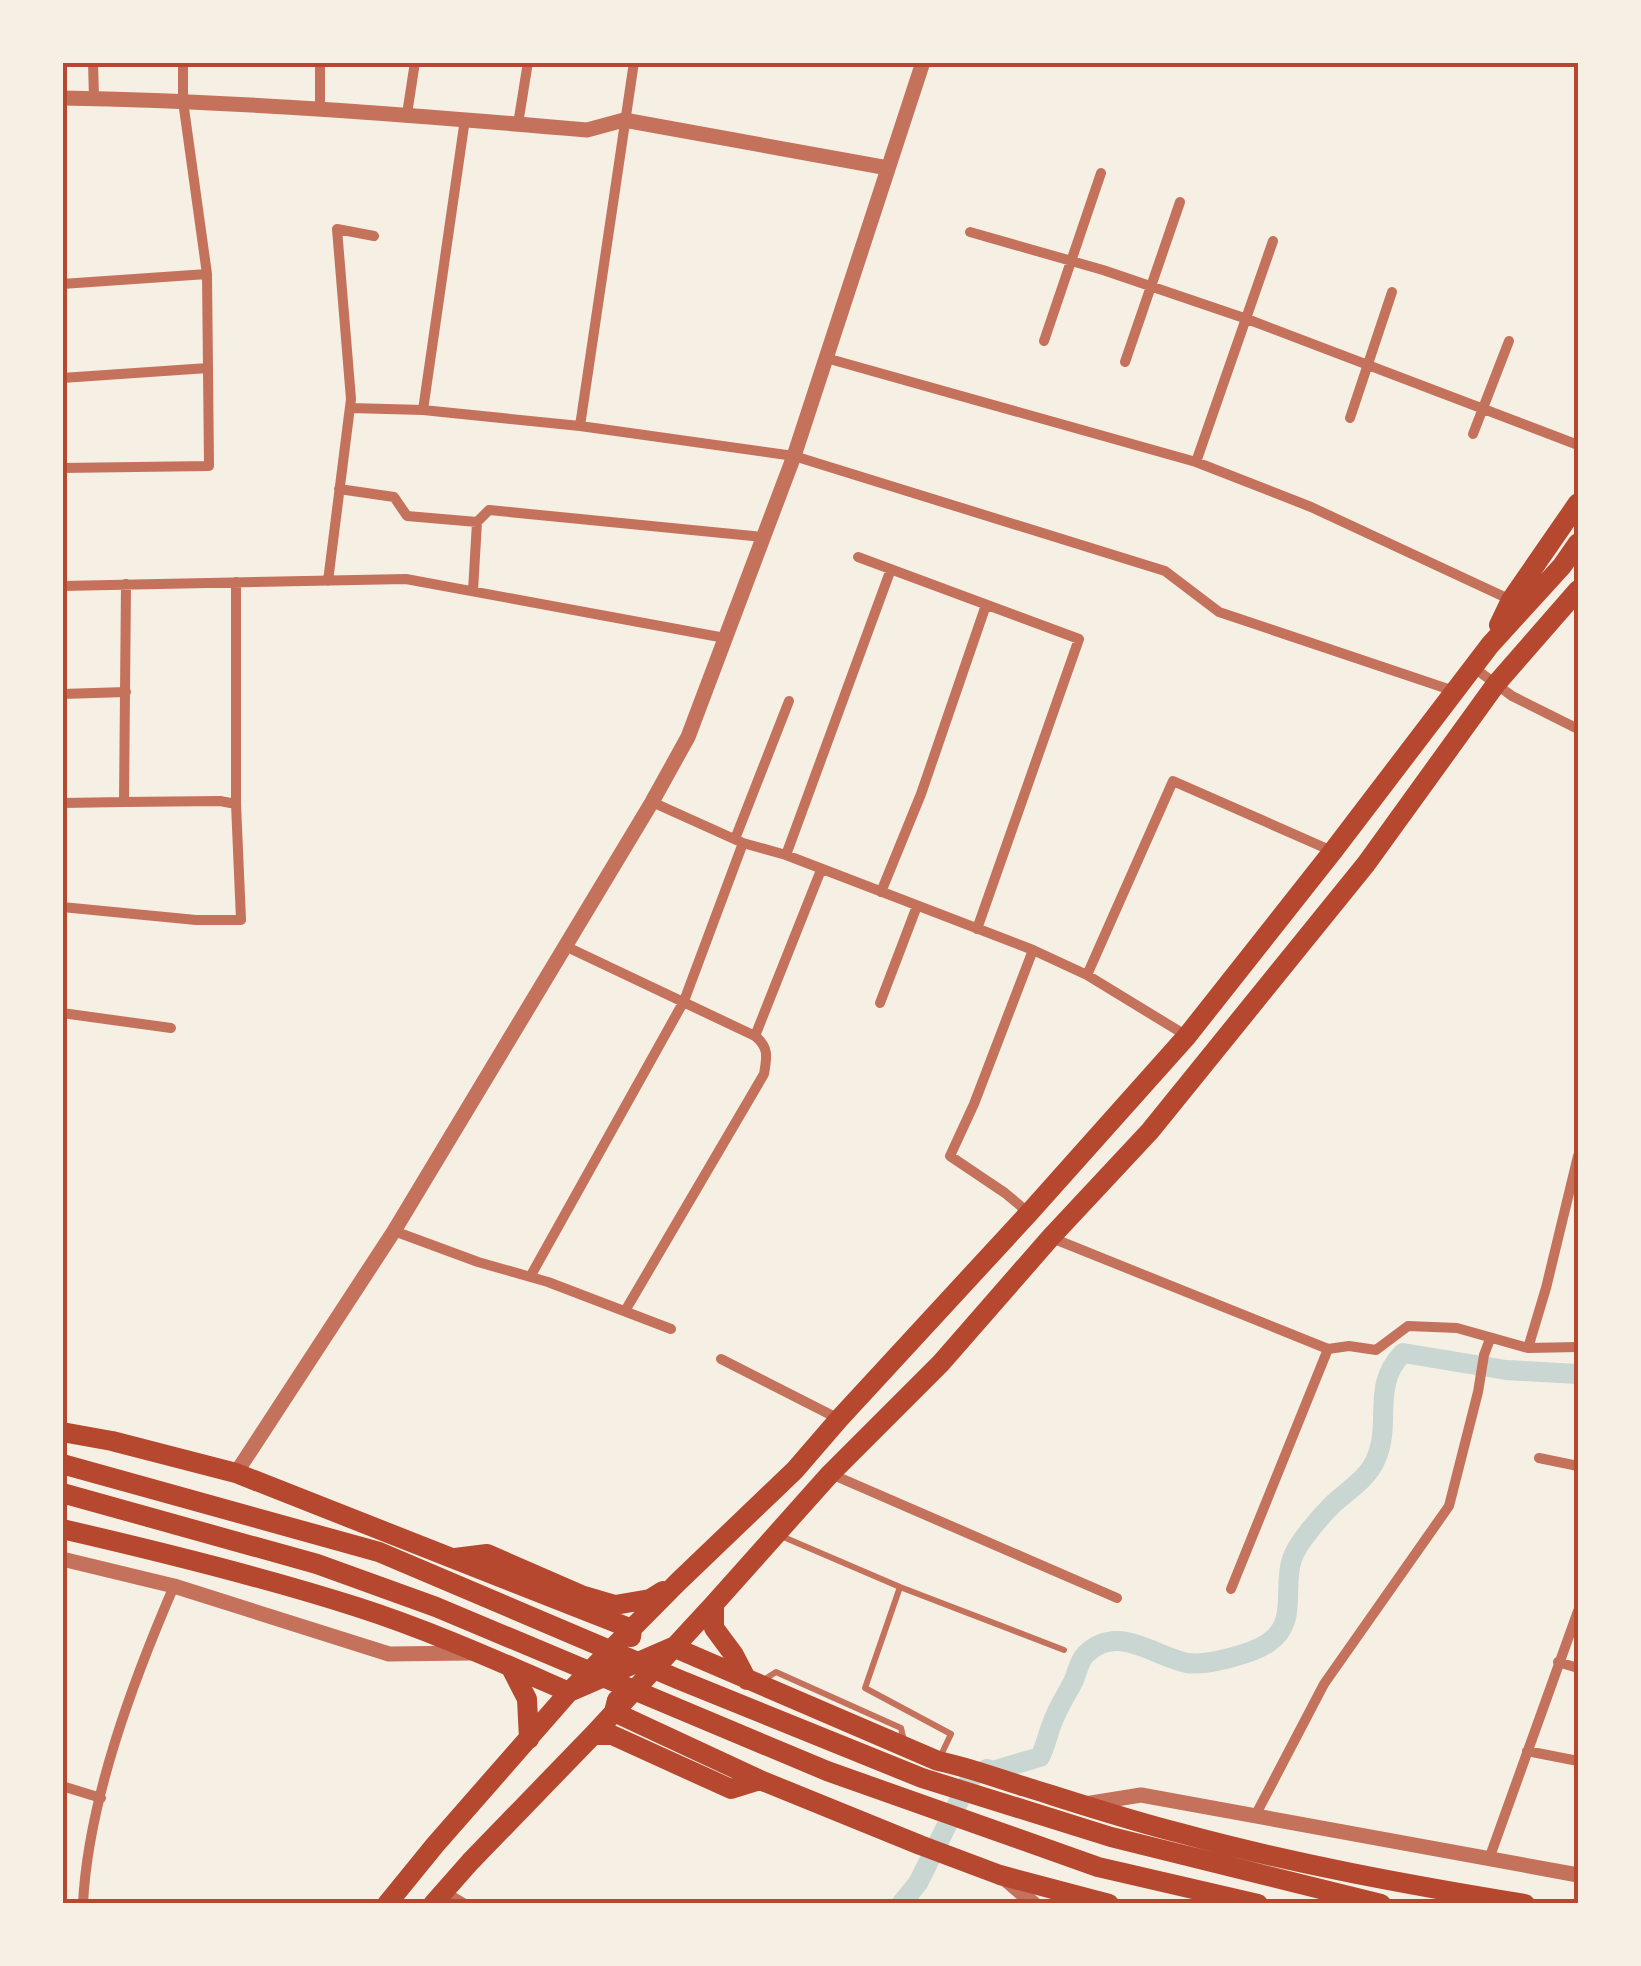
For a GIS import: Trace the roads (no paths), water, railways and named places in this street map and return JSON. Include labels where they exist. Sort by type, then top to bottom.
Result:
[{"type":"main road","points":[[1490,645],[1510,600],[1578,503]]},
{"type":"main road","points":[[1502,677],[1578,543]]},
{"type":"main road","points":[[387,1904],[434,1844],[569,1692],[795,1470],[1188,1036],[1490,645],[1562,566]]},
{"type":"main road","points":[[439,1897],[593,1735],[830,1474],[941,1363],[1150,1131],[1366,864],[1502,677],[1578,590]]},
{"type":"main road","points":[[62,1432],[236,1473],[632,1629]]},
{"type":"main road","points":[[62,1464],[379,1552],[922,1778],[1111,1837],[1381,1904]]},
{"type":"main road","points":[[62,1493],[334,1570],[436,1607],[827,1771],[1098,1866],[1258,1904]]},
{"type":"main road","points":[[62,1529],[194,1559],[360,1608],[569,1692],[673,1647],[938,1761],[1178,1833],[1300,1863],[1525,1904]]},
{"type":"main road","points":[[450,1558],[487,1554],[581,1595],[615,1605],[650,1599],[678,1582]]},
{"type":"main road","points":[[714,1604],[714,1628],[752,1682]]},
{"type":"main road","points":[[614,1712],[632,1629]]},
{"type":"main road","points":[[510,1666],[527,1699],[529,1739]]},
{"type":"main road","points":[[614,1712],[760,1780],[920,1845],[1000,1874],[1109,1904]]},
{"type":"main road","points":[[593,1735],[612,1735],[731,1789],[760,1780]]},
{"type":"street","points":[[93,62],[94,98]]},
{"type":"street","points":[[62,468],[209,466],[207,274],[183,101],[183,62]]},
{"type":"street","points":[[320,62],[320,108]]},
{"type":"street","points":[[407,114],[414,62]]},
{"type":"street","points":[[518,124],[528,62]]},
{"type":"street","points":[[580,426],[634,62]]},
{"type":"street","points":[[236,1473],[394,1231],[688,737],[794,456],[923,62]]},
{"type":"street","points":[[62,98],[320,108],[587,130],[624,120],[888,168]]},
{"type":"street","points":[[423,410],[465,119]]},
{"type":"street","points":[[1044,341],[1101,173]]},
{"type":"street","points":[[1125,362],[1180,202]]},
{"type":"street","points":[[328,580],[351,399],[337,229],[374,236]]},
{"type":"street","points":[[970,232],[1150,286],[1578,445]]},
{"type":"street","points":[[1196,462],[1273,241]]},
{"type":"street","points":[[62,284],[207,274]]},
{"type":"street","points":[[1350,418],[1392,292]]},
{"type":"street","points":[[1473,434],[1509,341]]},
{"type":"street","points":[[826,358],[1196,462],[1311,507],[1510,600]]},
{"type":"street","points":[[62,378],[208,368]]},
{"type":"street","points":[[350,408],[423,410],[580,426],[794,456],[1165,571],[1219,612],[1454,691]]},
{"type":"street","points":[[339,489],[394,497],[407,516],[476,522],[490,510],[763,537]]},
{"type":"street","points":[[473,591],[476,522]]},
{"type":"street","points":[[858,557],[1079,639],[977,929]]},
{"type":"street","points":[[786,855],[891,569]]},
{"type":"street","points":[[62,586],[406,579],[726,638]]},
{"type":"street","points":[[62,906],[196,920],[241,920],[236,804],[236,582]]},
{"type":"street","points":[[124,802],[126,584]]},
{"type":"street","points":[[882,892],[921,794],[986,605]]},
{"type":"street","points":[[1473,667],[1502,677],[1512,696],[1578,729]]},
{"type":"street","points":[[62,694],[126,692]]},
{"type":"street","points":[[530,1277],[684,1001],[789,700]]},
{"type":"street","points":[[1087,975],[1173,781],[1333,851]]},
{"type":"street","points":[[652,802],[739,841],[786,855],[1033,950],[1087,975],[1188,1036]]},
{"type":"street","points":[[62,803],[236,804]]},
{"type":"street","points":[[755,1036],[822,870]]},
{"type":"street","points":[[880,1003],[916,906]]},
{"type":"street","points":[[566,946],[755,1036],[764,1043],[767,1056],[764,1074],[624,1311]]},
{"type":"street","points":[[1029,1213],[950,1156],[1033,950]]},
{"type":"street","points":[[62,1013],[170,1028]]},
{"type":"street","points":[[1528,1348],[1578,1156]]},
{"type":"street","points":[[394,1231],[671,1329]]},
{"type":"street","points":[[1052,1237],[1328,1349],[1348,1346],[1376,1350],[1408,1326],[1456,1328],[1528,1348],[1578,1347]]},
{"type":"street","points":[[1254,1818],[1324,1684],[1449,1506],[1490,1339]]},
{"type":"street","points":[[1231,1589],[1328,1349]]},
{"type":"street","points":[[720,1359],[839,1418]]},
{"type":"street","points":[[1539,1458],[1578,1466]]},
{"type":"street","points":[[830,1474],[1117,1598]]},
{"type":"street","points":[[62,1559],[174,1586],[389,1654],[478,1653]]},
{"type":"street","points":[[83,1904],[85,1868],[101,1798],[145,1653],[174,1586]]},
{"type":"street","points":[[1489,1859],[1578,1611]]},
{"type":"street","points":[[1558,1662],[1578,1668]]},
{"type":"street","points":[[1526,1751],[1578,1761]]},
{"type":"street","points":[[62,1786],[101,1798]]},
{"type":"street","points":[[1083,1804],[1141,1795],[1578,1876]]},
{"type":"street","points":[[1000,1874],[1034,1904]]},
{"type":"street","points":[[439,1897],[465,1904]]},
{"type":"lane","points":[[775,1534],[1064,1650]]},
{"type":"lane","points":[[900,1587],[865,1688],[951,1734],[938,1761]]},
{"type":"waterway","points":[[901,1904],[918,1883],[971,1777],[987,1769],[992,1771],[1040,1757],[1055,1716],[1087,1653],[1111,1641],[1124,1642],[1187,1663],[1205,1663],[1251,1651],[1278,1635],[1287,1615],[1289,1570],[1295,1553],[1322,1515],[1362,1479],[1375,1461],[1387,1378],[1403,1353],[1506,1370],[1578,1374]]}]
